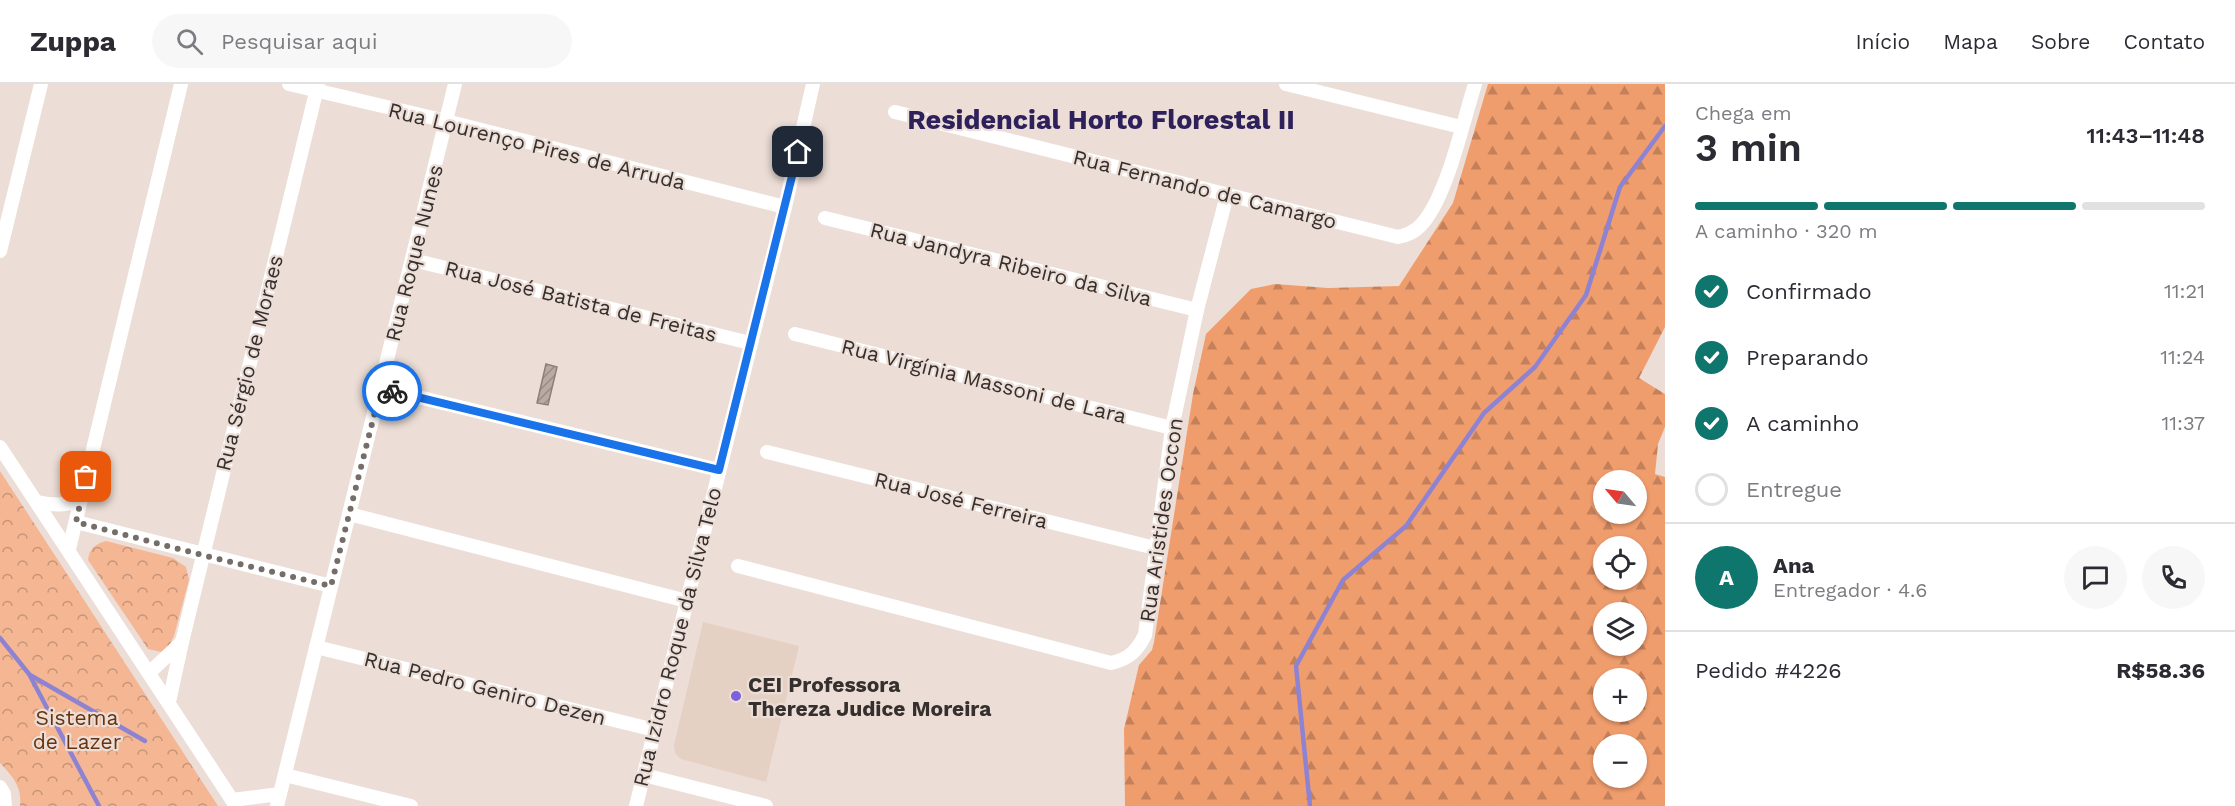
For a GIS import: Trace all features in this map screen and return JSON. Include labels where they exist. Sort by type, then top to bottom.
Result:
[{"type":"street","points":[[0,251],[41,84]]},
{"type":"street","points":[[69,549],[182,84]]},
{"type":"street","name":"Rua Lourenço Pires de Arruda","points":[[289,84],[317,88],[785,207]]},
{"type":"street","name":"Rua Roque Nunes","points":[[279,800],[455,84]]},
{"type":"street","name":"Rua Izidro Roque da Silva Telo","points":[[636,806],[785,207],[813,84]]},
{"type":"street","points":[[1286,84],[1461,128],[1475,84]]},
{"type":"street","name":"Rua Sérgio de Moraes","points":[[168,702],[317,88]]},
{"type":"street","name":"Rua Fernando de Camargo","points":[[895,112],[1398,237],[1410,234],[1419,227],[1438,200],[1461,128]]},
{"type":"street","name":"Rua Aristides Occon","points":[[738,566],[1111,663],[1123,661],[1132,655],[1140,646],[1145,635],[1172,428],[1197,310],[1227,195]]},
{"type":"street","name":"Rua Jandyra Ribeiro da Silva","points":[[825,218],[1197,310]]},
{"type":"street","name":"Rua José Batista de Freitas","points":[[412,260],[750,342]]},
{"type":"street","name":"Rua Virgínia Massoni de Lara","points":[[795,334],[1172,428]]},
{"type":"street","points":[[381,388],[719,470]]},
{"type":"street","points":[[0,447],[234,803],[279,800]]},
{"type":"street","name":"Rua José Ferreira","points":[[767,452],[1155,548]]},
{"type":"street","points":[[37,502],[73,504],[81,500]]},
{"type":"street","points":[[349,514],[687,601]]},
{"type":"street","points":[[76,522],[331,586]]},
{"type":"street","points":[[150,672],[182,642]]},
{"type":"street","name":"Rua Pedro Geniro Dezen","points":[[316,647],[655,730]]},
{"type":"street","points":[[285,775],[411,806]]},
{"type":"street","points":[[644,775],[766,806]]},
{"type":"street","points":[[0,787],[4,794],[5,806]]},
{"type":"shaded area","name":"CEI Professora Thereza Judice Moreira","points":[[703,622],[799,646],[766,782],[681,759],[675,753],[674,745]]},
{"type":"green space","points":[[1488,84],[1665,84],[1665,327],[1639,378],[1665,394],[1665,427],[1658,444],[1655,474],[1665,477],[1665,806],[1125,806],[1124,729],[1139,665],[1152,650],[1154,642],[1193,394],[1206,334],[1251,289],[1275,284],[1328,288],[1399,286],[1453,203]]},
{"type":"green space","name":"Sistema de Lazer","points":[[0,471],[218,806],[20,806],[18,787],[13,777],[0,763]]},
{"type":"green space","name":"Sistema de Lazer","points":[[106,541],[173,558],[186,567],[189,580],[174,636],[168,648],[161,652],[148,649],[88,560],[93,547]]},
{"type":"building","points":[[546,364],[557,367],[548,405],[537,403]]},
{"type":"waterway","points":[[1310,806],[1296,666],[1343,580],[1406,526],[1484,413],[1535,367],[1586,295],[1620,187],[1665,126]]},
{"type":"waterway","points":[[0,638],[29,674],[99,806]]},
{"type":"waterway","points":[[30,675],[145,741]]},
{"type":"way so far","points":[[86,477],[76,522],[331,586],[381,388],[392,391]]},
{"type":"place","name":"CEI Professora Thereza Judice Moreira","points":[[736,696]]},
{"type":"district","name":"Residencial Horto Florestal II","points":[[1101,120]]},
{"type":"route","points":[[392,391],[719,470],[798,152]]}]
